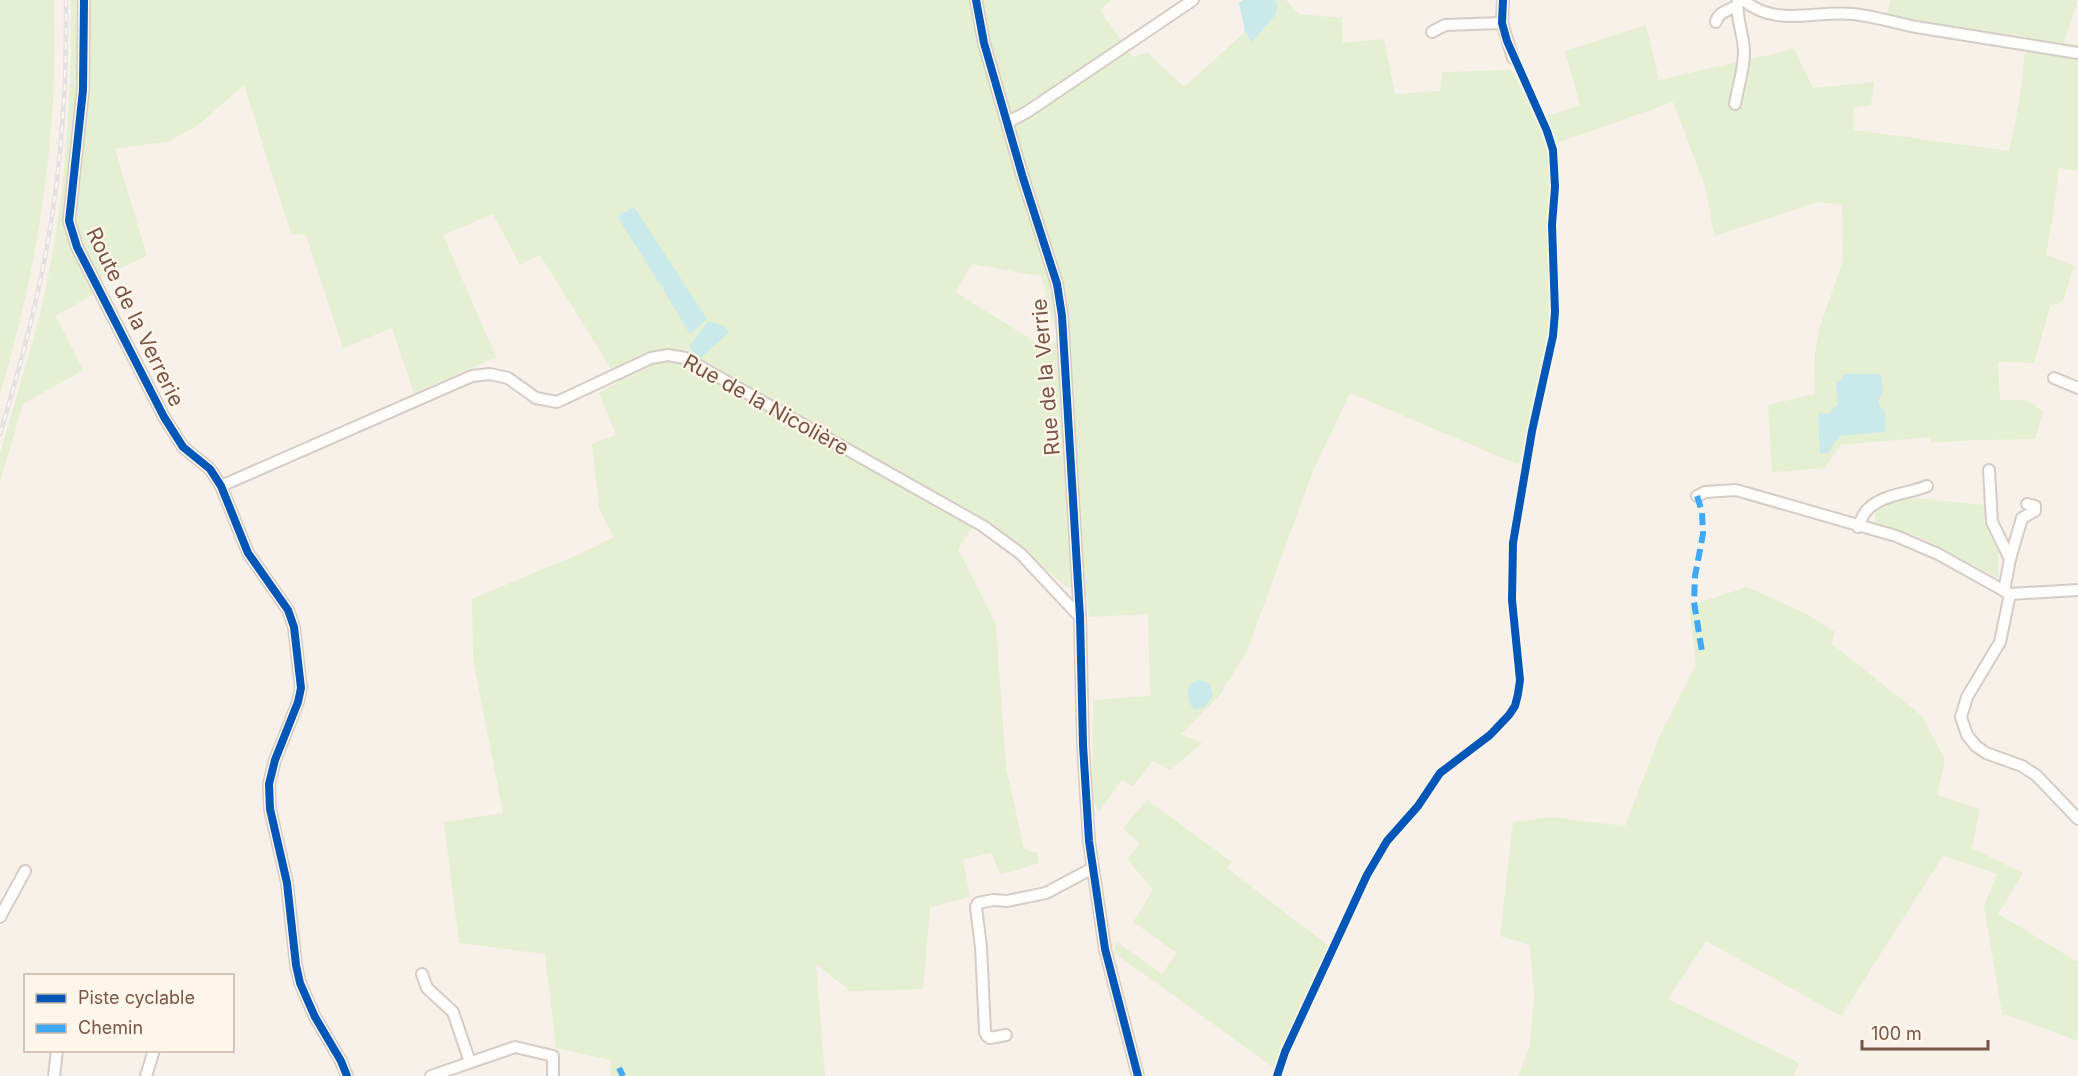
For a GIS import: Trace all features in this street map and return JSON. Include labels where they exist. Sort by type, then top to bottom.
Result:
[{"type":"street","name":"Route de la Verrerie","points":[[84,0],[82,90],[69,220],[77,247],[164,417],[183,447],[210,468],[221,486],[248,552],[288,610],[294,627],[301,688],[298,702],[275,760],[269,784],[270,809],[287,883],[300,983],[315,1017],[341,1061],[347,1076]]},
{"type":"street","name":"Rue de la Verrie","points":[[976,0],[984,43],[1056,284],[1062,316],[1080,618],[1086,810],[1105,949],[1138,1076]]},
{"type":"street","points":[[1008,122],[1027,112],[1193,0]]},
{"type":"street","points":[[1503,0],[1503,23],[1513,58]]},
{"type":"street","points":[[1716,22],[1726,10],[1740,2]]},
{"type":"street","points":[[1740,2],[1772,15],[1853,14],[1914,27],[2078,53]]},
{"type":"street","points":[[1735,104],[1744,56],[1740,2]]},
{"type":"street","points":[[1432,33],[1445,25],[1503,23]]},
{"type":"street","name":"Rue de la Nicolière","points":[[221,486],[472,376],[490,374],[508,378],[536,398],[557,402],[651,357],[668,355],[685,358],[983,526],[1021,554],[1080,618]]},
{"type":"street","points":[[2054,378],[2078,388]]},
{"type":"street","points":[[1989,470],[1992,522],[2010,559]]},
{"type":"street","points":[[1858,527],[1867,510],[1881,500],[1927,486]]},
{"type":"street","points":[[1697,496],[1705,492],[1736,490],[1858,527],[1896,536],[1938,554],[2007,592],[2078,590]]},
{"type":"street","points":[[2027,504],[2035,506],[2035,511],[2022,518],[2010,559],[2000,642],[1967,697],[1961,717],[1967,735],[1976,746],[1986,753],[2022,766],[2037,776],[2078,819]]},
{"type":"street","points":[[1006,1035],[990,1038],[985,1032],[981,947],[976,907],[978,903],[993,900],[1007,901],[1046,893],[1093,868]]},
{"type":"street","points":[[0,917],[25,871]]},
{"type":"street","points":[[422,974],[427,988],[453,1012],[470,1062]]},
{"type":"street","points":[[431,1076],[453,1072],[470,1062],[515,1047],[553,1056],[553,1076]]},
{"type":"street","points":[[54,1076],[57,1052]]},
{"type":"street","points":[[146,1076],[152,1052]]},
{"type":"green space","points":[[0,0],[54,0],[55,50],[49,150],[43,200],[25,298],[0,394]]},
{"type":"green space","points":[[71,0],[1111,0],[1100,10],[1132,57],[1148,53],[1184,87],[1245,32],[1253,41],[1276,14],[1278,6],[1275,0],[1286,0],[1299,14],[1342,18],[1343,43],[1384,39],[1395,94],[1440,91],[1442,72],[1511,70],[1539,119],[1580,105],[1565,51],[1646,25],[1659,80],[1794,49],[1813,88],[1874,82],[1871,105],[1853,108],[1854,130],[2009,151],[2019,103],[2027,37],[1886,16],[1891,0],[2078,0],[2064,43],[2078,45],[2078,171],[2059,168],[2046,255],[2074,266],[2063,301],[2050,307],[2034,363],[1998,362],[2000,400],[2026,400],[2043,411],[2035,439],[1931,443],[1930,437],[1841,445],[1824,468],[1772,472],[1768,405],[1814,394],[1815,354],[1819,330],[1843,260],[1842,205],[1818,202],[1714,236],[1706,189],[1673,102],[1560,142],[1550,148],[1552,196],[1548,230],[1550,322],[1545,357],[1519,465],[1350,393],[1313,471],[1247,651],[1219,696],[1181,734],[1202,743],[1171,770],[1152,761],[1133,786],[1122,780],[1099,811],[1092,801],[1093,700],[1150,696],[1148,614],[1089,617],[1086,593],[1066,586],[980,516],[958,549],[996,625],[1006,767],[1024,849],[1037,853],[1039,863],[1000,875],[992,853],[963,859],[970,897],[930,907],[923,989],[850,991],[816,964],[825,1076],[611,1076],[610,1060],[556,1048],[545,954],[459,943],[444,822],[503,813],[473,659],[472,599],[582,553],[614,537],[599,508],[592,444],[616,435],[599,393],[619,381],[540,255],[520,265],[493,214],[443,235],[496,357],[414,393],[392,328],[343,348],[306,235],[291,234],[244,85],[197,126],[169,141],[115,149],[147,256],[90,282],[96,293],[56,316],[83,370],[23,404],[0,481],[0,454],[39,319],[52,258],[62,192],[71,52]],"holes":[[[972,264],[1041,276],[1058,341],[1042,346],[955,292]]]},
{"type":"green space","points":[[1905,497],[1984,505],[1985,525],[1998,551],[1998,578],[1920,537],[1875,524],[1875,514],[1882,505]]},
{"type":"green space","points":[[1747,587],[1807,614],[1835,632],[1832,644],[1922,716],[1945,760],[1937,795],[1980,809],[1972,848],[2023,873],[1998,914],[2078,962],[2078,1041],[2002,1013],[1984,906],[1997,874],[1943,856],[1841,1016],[1706,941],[1668,999],[1799,1063],[1794,1076],[1518,1076],[1530,1046],[1534,994],[1530,945],[1500,936],[1513,822],[1552,817],[1625,826],[1660,735],[1696,664],[1689,606]]},
{"type":"green space","points":[[1147,800],[1232,862],[1227,868],[1330,947],[1276,1069],[1113,952],[1117,942],[1162,974],[1177,953],[1133,922],[1153,890],[1127,859],[1140,844],[1123,828]]},
{"type":"water","points":[[1243,0],[1275,0],[1278,6],[1276,14],[1252,42],[1245,32],[1239,3]]},
{"type":"water","points":[[634,207],[707,319],[690,334],[663,286],[617,216]]},
{"type":"water","points":[[708,321],[722,325],[729,332],[700,359],[689,347]]},
{"type":"water","points":[[1843,374],[1878,374],[1881,376],[1883,393],[1879,402],[1880,407],[1885,411],[1886,430],[1839,436],[1828,453],[1820,454],[1818,414],[1829,413],[1838,404],[1836,383],[1842,379]]},
{"type":"water","points":[[1200,680],[1210,684],[1213,695],[1205,707],[1195,710],[1189,700],[1188,690],[1191,683]]},
{"type":"railway","points":[[0,434],[30,327],[50,230],[62,132],[66,0]]},
{"type":"marked path","points":[[1697,496],[1702,512],[1703,534],[1695,576],[1694,602],[1702,652]]},
{"type":"marked path","points":[[619,1068],[623,1076]]},
{"type":"cycle path","points":[[84,0],[83,90],[69,221],[77,247],[164,417],[183,447],[210,469],[221,486],[248,553],[288,610],[294,627],[301,688],[298,702],[275,760],[269,784],[270,809],[287,883],[300,983],[315,1017],[341,1061],[347,1076]]},
{"type":"cycle path","points":[[976,0],[984,43],[1023,178],[1057,284],[1062,316],[1080,617],[1083,745],[1089,841],[1105,949],[1138,1076]]},
{"type":"cycle path","points":[[1277,1076],[1285,1052],[1367,875],[1387,841],[1418,806],[1440,773],[1490,735],[1509,715],[1515,706],[1518,694],[1520,680],[1512,600],[1513,543],[1532,431],[1553,336],[1555,312],[1552,225],[1555,187],[1553,150],[1547,131],[1507,41],[1502,23],[1503,0]]}]
